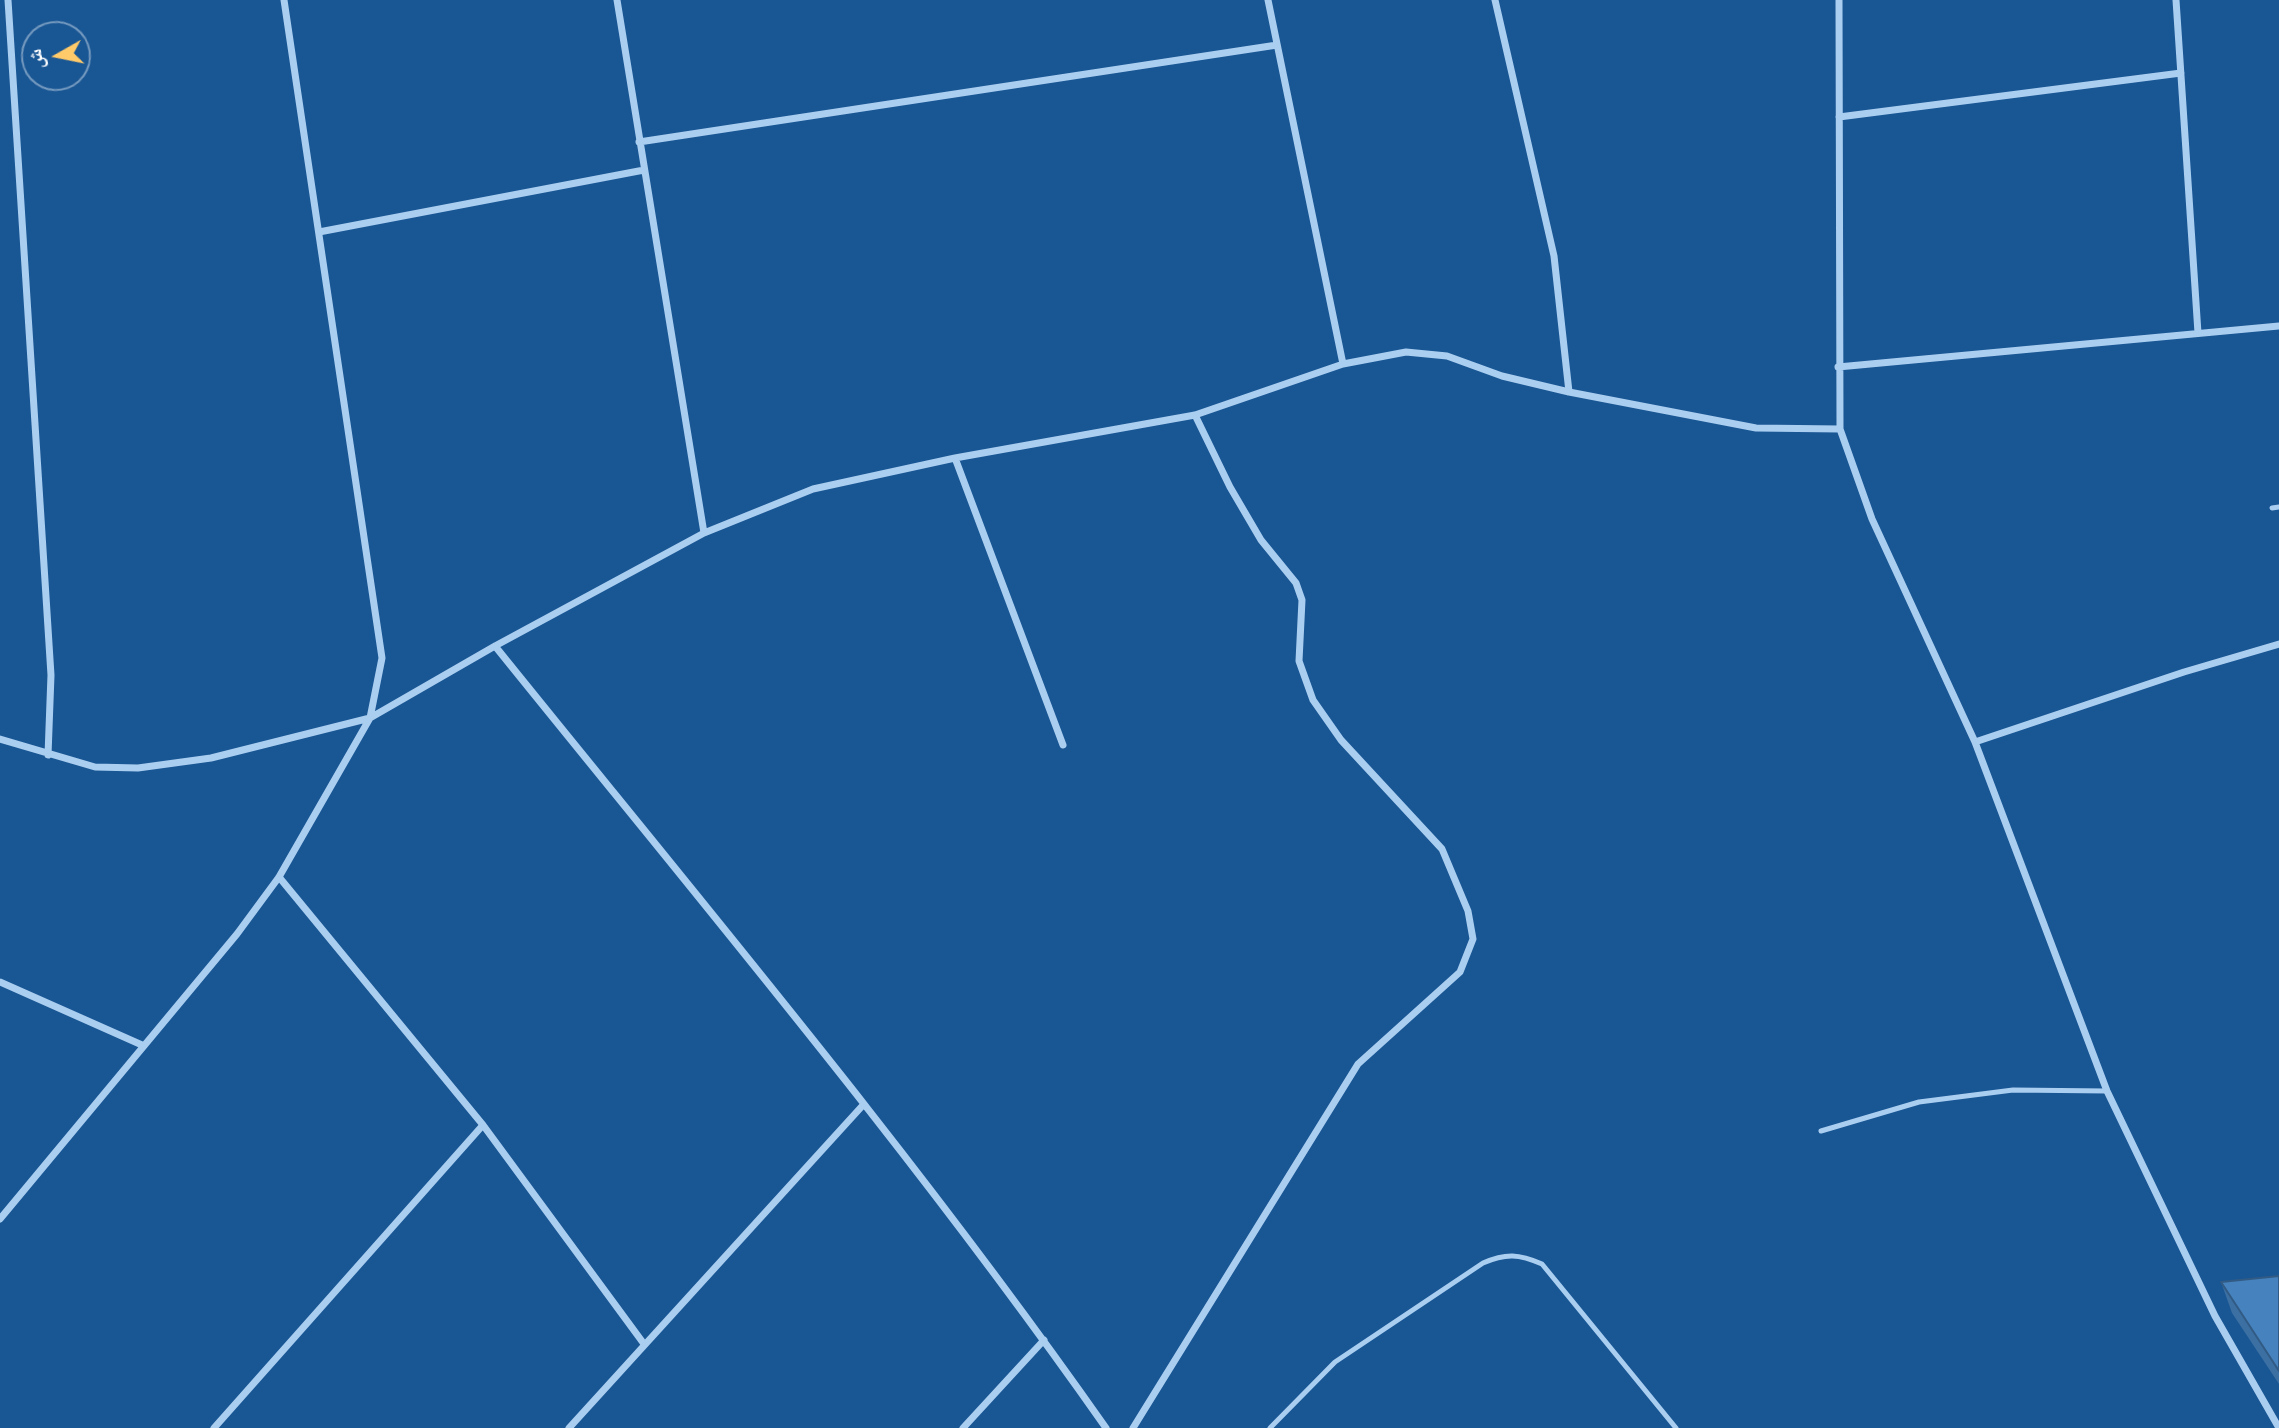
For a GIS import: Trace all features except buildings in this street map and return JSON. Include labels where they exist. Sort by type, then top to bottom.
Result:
[{"type":"street","points":[[8,0],[50,661],[48,755]]},
{"type":"street","points":[[0,1219],[237,934],[279,877],[370,718],[382,658],[284,0]]},
{"type":"street","points":[[617,0],[704,533]]},
{"type":"street","points":[[1268,0],[1343,364]]},
{"type":"street","points":[[1496,0],[1554,256],[1569,392]]},
{"type":"street","points":[[1839,0],[1840,429],[1872,519],[1975,742],[2106,1091],[2215,1316],[2279,1428]]},
{"type":"street","points":[[2176,0],[2198,333]]},
{"type":"street","points":[[639,142],[1277,45]]},
{"type":"street","points":[[1839,117],[2181,73]]},
{"type":"street","points":[[319,232],[644,170]]},
{"type":"street","points":[[1838,367],[2279,326]]},
{"type":"street","points":[[0,739],[95,767],[138,768],[211,758],[370,718],[495,646],[704,533],[813,489],[955,458],[1195,415],[1343,364],[1406,352],[1447,356],[1502,376],[1569,392],[1756,428],[1840,429]]},
{"type":"street","points":[[1133,1428],[1358,1064],[1460,972],[1473,939],[1468,911],[1442,849],[1341,740],[1313,701],[1299,661],[1302,600],[1296,583],[1255,529],[1195,415]]},
{"type":"street","points":[[955,458],[1063,745]]},
{"type":"street","points":[[1975,742],[2184,672],[2279,644]]},
{"type":"street","points":[[495,646],[864,1104],[1044,1340],[1106,1428]]},
{"type":"street","points":[[279,877],[483,1125],[645,1343]]},
{"type":"street","points":[[0,982],[142,1045]]},
{"type":"street","points":[[569,1428],[864,1104]]},
{"type":"street","points":[[214,1428],[483,1125]]},
{"type":"street","points":[[963,1428],[1044,1340]]},
{"type":"lane","points":[[1821,1131],[1919,1102],[2013,1090],[2106,1091]]},
{"type":"lane","points":[[1270,1428],[1335,1362],[1483,1263],[1504,1254],[1522,1256],[1542,1264],[1675,1428]]}]
